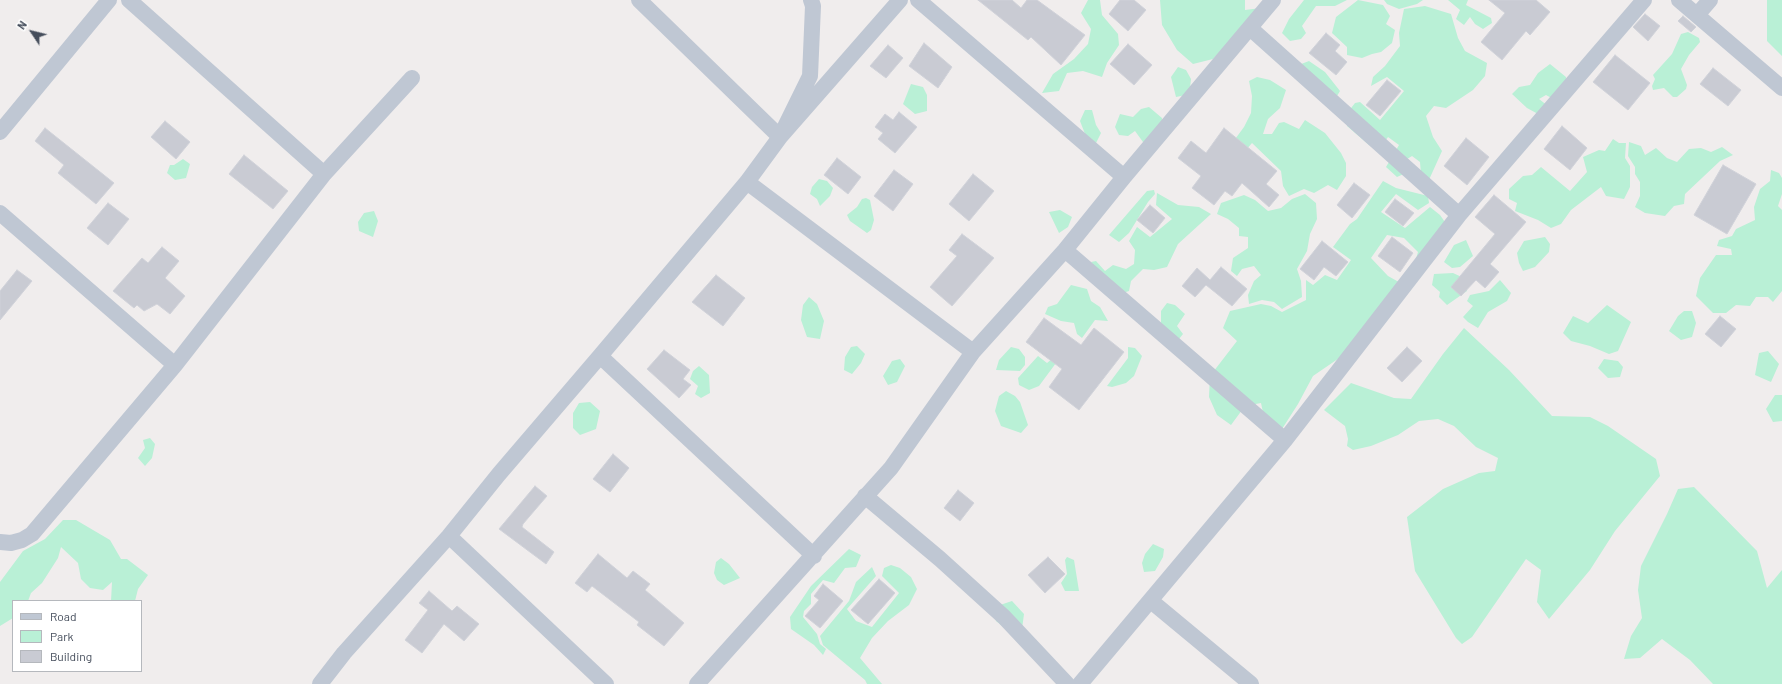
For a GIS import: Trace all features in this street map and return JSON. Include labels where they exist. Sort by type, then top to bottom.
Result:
[{"type":"street","points":[[0,132],[109,0]]},
{"type":"street","points":[[129,0],[324,174]]},
{"type":"street","points":[[639,0],[780,137]]},
{"type":"street","points":[[780,137],[810,76],[813,6],[811,0]]},
{"type":"street","points":[[918,0],[1124,177]]},
{"type":"street","points":[[697,684],[814,556],[891,468],[973,352],[1065,250],[1124,177],[1273,0]]},
{"type":"street","points":[[1080,684],[1285,440],[1460,214],[1644,0]]},
{"type":"street","points":[[1679,0],[1782,88]]},
{"type":"street","points":[[1697,15],[1710,0]]},
{"type":"street","points":[[320,684],[344,653],[449,536],[499,474],[746,182],[780,137],[894,1]]},
{"type":"street","points":[[1250,28],[1460,214]]},
{"type":"street","points":[[0,542],[11,543],[22,540],[32,534],[175,365],[324,174],[412,78]]},
{"type":"street","points":[[746,182],[973,352]]},
{"type":"street","points":[[0,213],[175,365]]},
{"type":"street","points":[[1065,250],[1285,440]]},
{"type":"street","points":[[600,356],[814,556]]},
{"type":"street","points":[[865,496],[940,559],[1004,617],[1066,684]]},
{"type":"street","points":[[449,536],[606,684]]},
{"type":"street","points":[[1151,601],[1251,684]]},
{"type":"green space","points":[[1088,0],[1100,0],[1102,15],[1118,34],[1119,45],[1107,63],[1102,77],[1083,71],[1067,73],[1059,91],[1042,93],[1053,74],[1074,59],[1088,44],[1091,29],[1081,13]]},
{"type":"green space","points":[[1160,0],[1245,0],[1245,10],[1261,8],[1213,59],[1193,64],[1177,50],[1162,25]]},
{"type":"green space","points":[[1304,0],[1347,0],[1335,6],[1316,6],[1302,26],[1306,33],[1301,39],[1290,41],[1282,33],[1289,19]]},
{"type":"green space","points":[[1358,0],[1383,5],[1390,16],[1386,24],[1395,30],[1392,43],[1381,52],[1362,58],[1347,55],[1347,47],[1332,33],[1336,17]]},
{"type":"green space","points":[[1384,0],[1423,0],[1417,4],[1399,9],[1387,4]]},
{"type":"green space","points":[[1448,0],[1468,0],[1466,5],[1491,18],[1492,23],[1483,29],[1475,24],[1470,17],[1464,25],[1456,19],[1460,10]]},
{"type":"green space","points":[[1767,0],[1782,0],[1782,56],[1767,41]]},
{"type":"green space","points":[[1425,6],[1451,14],[1458,38],[1465,51],[1487,63],[1485,76],[1473,90],[1446,108],[1434,106],[1426,116],[1433,137],[1442,151],[1428,182],[1421,174],[1420,162],[1412,156],[1404,161],[1406,173],[1397,177],[1386,167],[1399,145],[1388,137],[1381,147],[1369,145],[1347,126],[1348,112],[1355,103],[1360,102],[1380,120],[1404,91],[1387,77],[1371,86],[1373,77],[1385,66],[1400,46],[1399,33],[1404,9]]},
{"type":"green space","points":[[1688,32],[1699,38],[1700,42],[1689,55],[1681,69],[1687,85],[1686,89],[1677,97],[1673,97],[1664,88],[1653,90],[1652,86],[1655,79],[1653,75],[1672,54],[1681,34]]},
{"type":"green space","points":[[1309,61],[1325,72],[1340,91],[1334,101],[1296,66]]},
{"type":"green space","points":[[1550,64],[1566,77],[1566,91],[1555,100],[1546,95],[1539,99],[1548,106],[1538,114],[1527,108],[1512,94],[1519,87],[1530,85],[1538,73]]},
{"type":"green space","points":[[1178,67],[1186,70],[1191,79],[1190,88],[1186,95],[1176,97],[1171,77]]},
{"type":"green space","points":[[1257,77],[1270,80],[1286,90],[1280,108],[1268,119],[1263,134],[1272,134],[1279,123],[1284,122],[1299,129],[1305,120],[1325,133],[1341,153],[1346,163],[1346,176],[1337,190],[1328,185],[1314,193],[1304,189],[1289,196],[1283,186],[1281,171],[1252,143],[1241,156],[1227,150],[1244,127],[1251,113],[1252,96],[1249,81]]},
{"type":"green space","points":[[911,84],[923,87],[927,95],[927,111],[915,114],[903,104]]},
{"type":"green space","points":[[1149,107],[1162,118],[1165,135],[1160,142],[1143,142],[1135,131],[1128,136],[1119,135],[1115,127],[1120,114],[1133,117],[1141,109]]},
{"type":"green space","points":[[1085,110],[1092,110],[1096,125],[1101,133],[1096,143],[1087,139],[1080,121]]},
{"type":"green space","points":[[1613,139],[1619,143],[1626,143],[1625,158],[1630,166],[1630,187],[1624,199],[1606,196],[1601,187],[1571,210],[1561,224],[1551,228],[1538,220],[1515,211],[1517,203],[1509,199],[1509,189],[1523,176],[1532,175],[1541,167],[1570,191],[1587,172],[1583,157],[1599,150],[1605,151]]},
{"type":"green space","points":[[1629,142],[1641,146],[1645,155],[1656,148],[1667,158],[1677,162],[1689,149],[1701,148],[1711,152],[1722,147],[1733,155],[1720,161],[1685,194],[1684,204],[1674,206],[1665,216],[1645,213],[1635,207],[1640,196],[1640,182],[1635,174],[1635,167],[1628,156]]},
{"type":"green space","points":[[183,159],[190,164],[186,178],[175,180],[167,173],[170,165],[174,165]]},
{"type":"green space","points":[[1771,170],[1779,173],[1782,178],[1782,194],[1778,206],[1782,210],[1782,291],[1773,302],[1768,297],[1756,297],[1750,306],[1736,305],[1726,313],[1713,313],[1696,296],[1700,278],[1716,255],[1732,255],[1731,249],[1717,246],[1719,240],[1732,236],[1736,229],[1755,220],[1754,207],[1760,189],[1770,181]]},
{"type":"green space","points":[[819,179],[827,181],[833,188],[830,196],[820,206],[817,199],[810,194],[812,187]]},
{"type":"green space","points":[[1383,181],[1396,188],[1428,196],[1429,203],[1418,210],[1396,194],[1381,212],[1405,228],[1430,207],[1440,215],[1447,225],[1415,262],[1418,252],[1404,238],[1387,235],[1371,258],[1388,276],[1406,286],[1348,352],[1313,376],[1282,429],[1264,417],[1261,403],[1245,406],[1231,425],[1217,415],[1209,397],[1210,376],[1237,341],[1223,328],[1230,311],[1261,304],[1271,306],[1282,312],[1306,300],[1306,280],[1313,285],[1325,275],[1337,280],[1351,260],[1333,247],[1350,224],[1357,219]]},
{"type":"green space","points":[[1154,190],[1155,194],[1148,202],[1129,233],[1119,242],[1109,235],[1147,191]]},
{"type":"green space","points":[[1157,193],[1178,205],[1199,207],[1211,214],[1178,244],[1167,267],[1154,270],[1143,269],[1131,281],[1129,291],[1117,295],[1091,262],[1096,261],[1105,271],[1113,265],[1126,269],[1134,264],[1135,250],[1129,241],[1137,227],[1150,237],[1172,219],[1156,205]]},
{"type":"green space","points":[[1305,194],[1316,203],[1317,219],[1310,234],[1307,251],[1297,269],[1301,281],[1302,297],[1282,309],[1274,302],[1262,300],[1249,304],[1248,295],[1254,281],[1261,275],[1254,266],[1242,269],[1237,276],[1231,271],[1233,258],[1248,248],[1248,237],[1239,236],[1239,228],[1228,219],[1217,214],[1221,203],[1244,195],[1255,200],[1268,211],[1281,208],[1292,199]]},
{"type":"green space","points":[[866,198],[870,200],[874,220],[871,230],[867,233],[850,221],[847,215],[857,207],[862,199]]},
{"type":"green space","points":[[1060,210],[1072,217],[1068,227],[1059,233],[1049,212]]},
{"type":"green space","points":[[374,211],[378,221],[373,237],[359,231],[358,222],[364,213]]},
{"type":"green space","points":[[1545,237],[1550,244],[1549,252],[1535,267],[1523,271],[1519,263],[1517,253],[1524,241]]},
{"type":"green space","points":[[1466,240],[1473,256],[1460,267],[1452,268],[1444,262],[1454,245]]},
{"type":"green space","points":[[1453,273],[1466,279],[1467,291],[1447,305],[1439,297],[1440,292],[1432,285],[1434,274]]},
{"type":"green space","points":[[1500,280],[1511,293],[1507,301],[1488,312],[1478,328],[1468,322],[1463,317],[1473,306],[1467,301],[1470,295],[1489,291]]},
{"type":"green space","points":[[1071,285],[1087,289],[1091,301],[1100,307],[1108,321],[1095,320],[1082,338],[1077,334],[1074,323],[1061,321],[1045,314],[1048,307],[1057,304]]},
{"type":"green space","points":[[809,297],[817,304],[824,321],[820,339],[807,337],[801,320],[803,305]]},
{"type":"green space","points":[[1167,303],[1175,305],[1185,314],[1177,326],[1183,334],[1175,344],[1161,327],[1161,311]]},
{"type":"green space","points":[[1607,305],[1631,322],[1618,351],[1609,354],[1590,346],[1571,341],[1563,333],[1573,316],[1588,323]]},
{"type":"green space","points":[[1684,311],[1692,311],[1696,323],[1692,337],[1681,340],[1669,331],[1678,316]]},
{"type":"green space","points":[[1464,328],[1509,370],[1552,416],[1590,417],[1608,426],[1656,459],[1660,476],[1615,531],[1590,570],[1549,619],[1537,602],[1541,570],[1526,559],[1472,637],[1462,644],[1456,638],[1415,571],[1407,517],[1443,489],[1479,473],[1495,471],[1498,458],[1476,447],[1454,426],[1438,419],[1419,421],[1398,435],[1371,446],[1353,450],[1347,446],[1348,439],[1345,426],[1324,410],[1351,383],[1394,398],[1411,399],[1443,354]]},
{"type":"green space","points":[[857,346],[865,354],[861,363],[852,374],[844,370],[845,357],[851,347]]},
{"type":"green space","points":[[1011,347],[1019,349],[1025,357],[1025,365],[1020,371],[996,370],[999,360]]},
{"type":"green space","points":[[1128,347],[1135,348],[1142,356],[1134,376],[1126,383],[1112,387],[1107,386],[1128,358]]},
{"type":"green space","points":[[1768,351],[1779,364],[1771,382],[1755,375],[1759,353]]},
{"type":"green space","points":[[1038,356],[1047,363],[1053,358],[1056,363],[1039,386],[1029,390],[1019,385],[1018,378]]},
{"type":"green space","points":[[900,359],[905,366],[897,382],[888,385],[883,376],[892,361]]},
{"type":"green space","points":[[1604,359],[1618,361],[1623,367],[1620,377],[1608,378],[1598,368]]},
{"type":"green space","points":[[699,366],[709,375],[710,393],[701,398],[695,394],[698,386],[690,379],[693,371]]},
{"type":"green space","points":[[1006,391],[1015,396],[1020,402],[1028,425],[1021,433],[1001,426],[995,411],[999,396]]},
{"type":"green space","points":[[1775,395],[1782,395],[1782,421],[1773,422],[1766,409]]},
{"type":"green space","points":[[590,402],[600,411],[596,429],[580,435],[573,428],[573,413],[579,403]]},
{"type":"green space","points":[[150,438],[155,444],[152,458],[145,466],[138,458],[145,448],[143,440]]},
{"type":"green space","points":[[1694,487],[1757,551],[1767,588],[1782,570],[1782,684],[1713,684],[1690,660],[1662,639],[1640,658],[1624,659],[1631,636],[1642,618],[1638,590],[1641,566],[1678,489]]},
{"type":"green space","points":[[63,520],[76,520],[110,540],[121,559],[127,559],[148,575],[138,589],[135,600],[111,600],[112,582],[103,590],[90,588],[81,579],[78,563],[61,547],[58,558],[42,583],[31,593],[28,600],[12,600],[12,619],[0,626],[0,582],[23,551],[45,539]]},
{"type":"green space","points":[[1153,544],[1164,549],[1163,557],[1155,571],[1144,572],[1142,563],[1145,554]]},
{"type":"green space","points":[[849,549],[861,555],[856,567],[845,568],[834,583],[823,580],[811,594],[811,604],[804,611],[803,617],[817,634],[820,644],[826,649],[823,655],[814,645],[791,629],[790,617],[811,586]]},
{"type":"green space","points":[[1067,557],[1074,560],[1079,591],[1065,591],[1061,583],[1067,574],[1065,560]]},
{"type":"green space","points":[[721,558],[729,564],[740,578],[724,585],[717,580],[714,573],[716,562]]},
{"type":"green space","points":[[891,565],[900,568],[911,577],[917,589],[909,605],[888,621],[872,638],[860,658],[882,684],[867,684],[865,680],[823,645],[820,636],[849,601],[856,582],[872,567],[876,576],[847,609],[856,621],[872,627],[899,593],[882,576],[884,568]]},
{"type":"green space","points":[[1012,601],[1024,614],[1022,629],[1010,632],[996,621],[993,611],[997,606]]},
{"type":"building","points":[[978,0],[1012,0],[1021,8],[1027,0],[1037,0],[1085,35],[1061,65],[1031,37],[1028,40]]},
{"type":"building","points":[[1120,0],[1134,0],[1146,10],[1128,31],[1109,14]]},
{"type":"building","points":[[1489,0],[1536,0],[1550,12],[1530,35],[1526,31],[1502,60],[1481,42],[1505,13]]},
{"type":"building","points":[[1645,14],[1660,26],[1648,41],[1633,27]]},
{"type":"building","points":[[1683,16],[1696,27],[1691,32],[1678,21]]},
{"type":"building","points":[[1326,33],[1340,45],[1335,51],[1347,62],[1336,75],[1309,53]]},
{"type":"building","points":[[924,43],[952,67],[938,88],[909,66]]},
{"type":"building","points":[[1128,44],[1152,65],[1134,85],[1110,64]]},
{"type":"building","points":[[888,45],[903,58],[886,78],[870,66]]},
{"type":"building","points":[[1615,55],[1650,83],[1628,110],[1593,82]]},
{"type":"building","points":[[1713,68],[1741,90],[1728,106],[1700,84]]},
{"type":"building","points":[[1387,80],[1401,91],[1380,116],[1366,105]]},
{"type":"building","points":[[899,112],[917,127],[895,153],[878,139],[883,133],[875,127],[885,114],[893,120]]},
{"type":"building","points":[[165,121],[190,142],[176,159],[151,137]]},
{"type":"building","points":[[1562,126],[1587,148],[1570,170],[1544,149]]},
{"type":"building","points":[[45,128],[114,183],[96,204],[58,173],[64,165],[35,141]]},
{"type":"building","points":[[1224,128],[1277,171],[1266,184],[1279,195],[1269,207],[1242,183],[1232,196],[1225,191],[1214,205],[1192,188],[1201,176],[1178,158],[1191,141],[1206,153]]},
{"type":"building","points":[[1466,138],[1489,157],[1467,185],[1444,166]]},
{"type":"building","points":[[244,155],[288,191],[273,209],[229,174]]},
{"type":"building","points":[[837,158],[861,177],[848,194],[824,175]]},
{"type":"building","points":[[1723,165],[1756,184],[1727,234],[1694,215]]},
{"type":"building","points":[[894,170],[913,184],[893,211],[874,196]]},
{"type":"building","points":[[973,174],[994,191],[969,221],[949,204]]},
{"type":"building","points":[[1354,183],[1370,195],[1352,218],[1337,205]]},
{"type":"building","points":[[1494,195],[1526,222],[1490,264],[1499,272],[1485,288],[1476,280],[1461,296],[1451,287],[1495,234],[1475,217]]},
{"type":"building","points":[[1395,199],[1414,213],[1403,226],[1385,212]]},
{"type":"building","points":[[108,203],[129,219],[108,245],[87,228]]},
{"type":"building","points":[[1150,205],[1165,218],[1153,233],[1137,220]]},
{"type":"building","points":[[962,234],[994,258],[952,306],[930,287],[957,256],[949,250]]},
{"type":"building","points":[[1392,237],[1413,253],[1400,272],[1378,256]]},
{"type":"building","points":[[1322,241],[1348,262],[1336,276],[1324,267],[1314,280],[1300,269]]},
{"type":"building","points":[[162,247],[179,261],[165,278],[185,296],[170,314],[157,304],[144,311],[137,305],[134,308],[113,291],[142,258],[148,263]]},
{"type":"building","points":[[1221,267],[1247,289],[1232,306],[1206,285],[1195,297],[1182,286],[1197,268],[1210,280]]},
{"type":"building","points":[[17,270],[32,281],[0,320],[0,291]]},
{"type":"building","points":[[716,275],[745,298],[723,326],[692,302]]},
{"type":"building","points":[[1720,316],[1736,329],[1721,347],[1705,334]]},
{"type":"building","points":[[1044,318],[1081,345],[1094,328],[1124,352],[1079,410],[1049,387],[1062,369],[1026,342]]},
{"type":"building","points":[[1407,347],[1422,361],[1402,382],[1387,368]]},
{"type":"building","points":[[664,350],[690,370],[683,379],[691,385],[679,398],[647,369]]},
{"type":"building","points":[[613,454],[629,468],[610,492],[593,479]]},
{"type":"building","points":[[535,486],[547,496],[522,527],[554,552],[546,564],[499,529]]},
{"type":"building","points":[[958,490],[974,503],[960,521],[944,508]]},
{"type":"building","points":[[598,554],[627,578],[633,571],[650,584],[645,590],[684,623],[664,646],[637,625],[639,622],[592,586],[587,592],[575,583]]},
{"type":"building","points":[[1048,557],[1065,574],[1045,593],[1028,575]]},
{"type":"building","points":[[879,579],[895,593],[868,624],[851,610]]},
{"type":"building","points":[[823,584],[843,601],[820,628],[805,616],[819,600],[814,596]]},
{"type":"building","points":[[429,591],[452,611],[457,606],[479,624],[464,641],[444,624],[422,653],[405,640],[428,610],[419,603]]}]
